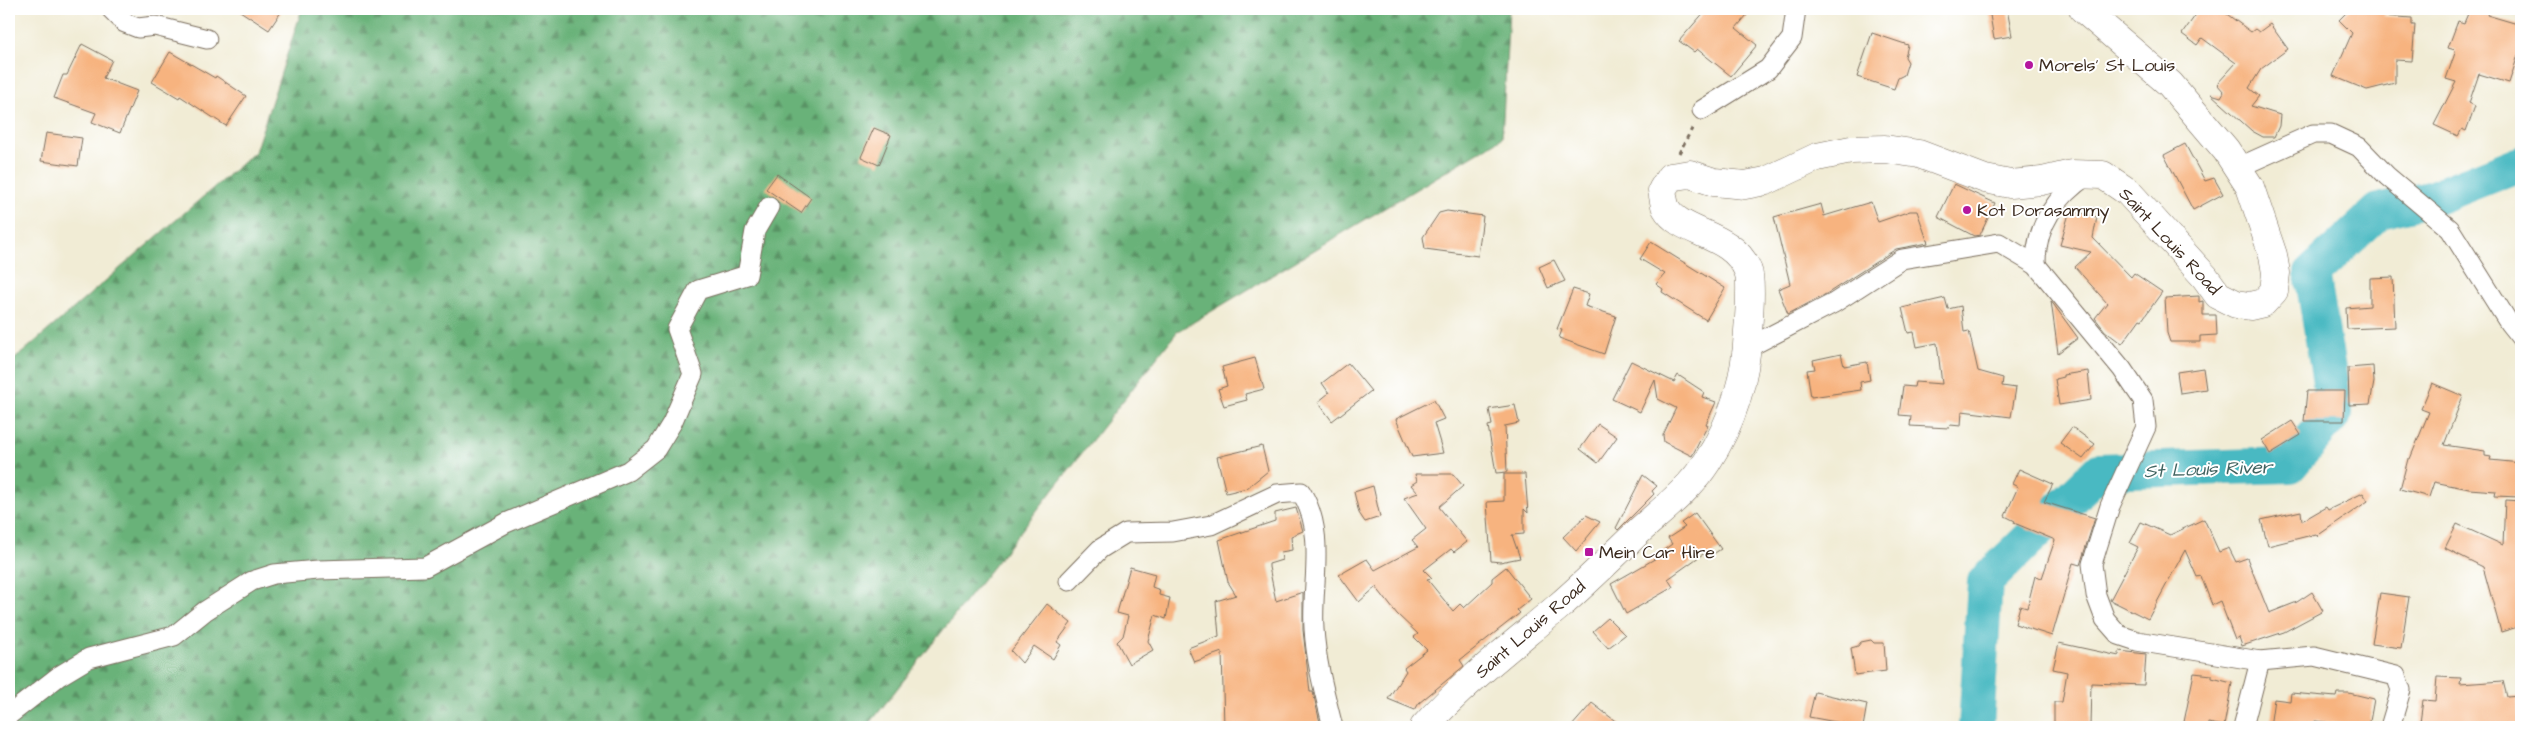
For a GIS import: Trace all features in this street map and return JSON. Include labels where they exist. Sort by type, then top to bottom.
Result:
[{"type":"main road","name":"Saint Louis Road","points":[[1424,727],[1452,696],[1560,605],[1676,497],[1706,463],[1726,427],[1738,398],[1747,348],[1749,272],[1735,251],[1716,238],[1684,224],[1666,208],[1662,190],[1670,177],[1690,174],[1714,182],[1745,185],[1766,181],[1817,157],[1851,150],[1885,149],[1919,154],[1985,179],[2010,184],[2042,181],[2071,174],[2103,175],[2128,192],[2218,295],[2236,304],[2250,306],[2264,303],[2274,291],[2276,273],[2273,255],[2250,187],[2226,150],[2170,84],[2083,9]]},
{"type":"street","points":[[111,9],[125,23],[138,28],[154,26],[207,39]]},
{"type":"street","points":[[1702,110],[1768,69],[1792,38],[1796,9]]},
{"type":"street","points":[[2238,168],[2313,134],[2331,134],[2359,147],[2387,176],[2450,229],[2509,323],[2521,338]]},
{"type":"street","points":[[2036,265],[2038,239],[2050,211],[2071,186],[2088,174]]},
{"type":"street","points":[[9,715],[59,676],[90,658],[174,636],[205,611],[252,581],[274,574],[318,570],[425,567],[506,523],[628,471],[656,450],[672,423],[693,374],[677,329],[698,290],[747,275],[755,231],[769,207]]},
{"type":"street","points":[[1747,348],[1834,302],[1902,259],[1999,243],[2036,265],[2122,369],[2143,400],[2146,427],[2110,506],[2092,564],[2096,595],[2105,620],[2119,635],[2137,641],[2260,661],[2314,656],[2396,676],[2401,690],[2390,727]]},
{"type":"street","points":[[1068,581],[1100,549],[1126,533],[1173,532],[1211,525],[1277,494],[1301,492],[1315,525],[1314,628],[1318,666],[1333,727]]},
{"type":"street","points":[[2243,727],[2260,661]]},
{"type":"path","points":[[1670,177],[1681,148],[1702,110]]},
{"type":"green space","points":[[302,9],[1509,9],[1502,138],[1177,332],[867,727],[9,727],[9,364],[255,152]]},
{"type":"building","points":[[237,9],[283,9],[269,30]]},
{"type":"building","points":[[1707,9],[1752,9],[1736,28],[1757,45],[1731,76],[1697,49],[1694,52],[1679,41]]},
{"type":"building","points":[[1989,9],[2007,9],[2012,36],[1994,39]]},
{"type":"building","points":[[2200,9],[2220,9],[2251,32],[2255,29],[2259,32],[2270,24],[2288,49],[2261,69],[2249,88],[2259,96],[2251,106],[2280,115],[2279,126],[2274,137],[2263,137],[2252,131],[2211,94],[2221,97],[2224,92],[2217,84],[2236,63],[2202,38],[2197,45],[2182,34]]},
{"type":"building","points":[[2350,9],[2390,9],[2383,16],[2412,18],[2412,25],[2415,25],[2412,61],[2395,60],[2395,83],[2367,90],[2333,76],[2352,33],[2339,20]]},
{"type":"building","points":[[2470,9],[2489,9],[2487,15],[2521,25],[2521,56],[2518,55],[2509,83],[2479,74],[2469,103],[2475,106],[2466,131],[2462,129],[2458,136],[2434,125],[2456,82],[2446,79],[2455,53],[2455,50],[2448,48],[2458,21],[2464,23]]},
{"type":"building","points":[[1872,33],[1908,45],[1905,57],[1908,62],[1904,75],[1898,78],[1894,89],[1857,77]]},
{"type":"building","points":[[82,44],[112,60],[103,78],[137,91],[120,133],[92,122],[96,113],[54,98],[63,75],[67,75]]},
{"type":"building","points":[[170,52],[215,78],[216,76],[246,96],[226,126],[180,96],[179,98],[152,82]]},
{"type":"building","points":[[874,128],[891,135],[879,165],[861,157]]},
{"type":"building","points":[[46,133],[82,138],[78,166],[41,161]]},
{"type":"building","points":[[2185,144],[2205,181],[2214,178],[2223,194],[2193,210],[2164,155]]},
{"type":"building","points":[[777,174],[811,198],[801,213],[766,189]]},
{"type":"building","name":"Kot Dorasammy","points":[[1954,184],[1995,203],[1980,235],[1974,236],[1938,217]]},
{"type":"building","points":[[1871,202],[1878,222],[1910,211],[1917,211],[1928,243],[1896,249],[1828,293],[1788,314],[1778,289],[1790,284],[1774,217],[1821,204],[1824,216]]},
{"type":"building","points":[[2070,210],[2097,217],[2093,238],[2131,277],[2134,273],[2162,292],[2122,344],[2105,331],[2095,318],[2107,303],[2075,267],[2091,252],[2060,245]]},
{"type":"building","points":[[1447,211],[1483,216],[1478,256],[1425,249],[1423,237],[1439,213]]},
{"type":"building","points":[[1651,242],[1725,288],[1706,320],[1662,292],[1663,289],[1656,284],[1665,274],[1640,259]]},
{"type":"building","points":[[1554,260],[1565,281],[1548,288],[1539,267]]},
{"type":"building","points":[[2393,277],[2395,327],[2347,329],[2346,308],[2370,306],[2370,278]]},
{"type":"building","points":[[1573,289],[1589,294],[1585,306],[1616,316],[1604,354],[1559,338],[1562,330],[1557,329]]},
{"type":"building","points":[[2199,296],[2199,302],[2203,301],[2203,315],[2216,315],[2217,335],[2200,336],[2200,342],[2170,342],[2167,333],[2165,298]]},
{"type":"building","points":[[1945,298],[1948,309],[1961,306],[1964,332],[1969,331],[1978,371],[2003,378],[2002,386],[2016,388],[2011,417],[1962,411],[1961,426],[1950,425],[1949,428],[1910,426],[1911,416],[1899,415],[1903,386],[1914,387],[1915,382],[1942,384],[1937,343],[1917,347],[1914,332],[1908,333],[1902,308]]},
{"type":"building","points":[[2051,301],[2078,338],[2058,353]]},
{"type":"building","points":[[1841,354],[1844,366],[1867,362],[1870,380],[1860,382],[1861,390],[1811,397],[1807,370],[1815,369],[1813,360]]},
{"type":"building","points":[[1255,358],[1264,389],[1245,394],[1247,400],[1224,406],[1218,389],[1227,386],[1222,367]]},
{"type":"building","points":[[1631,361],[1674,382],[1678,375],[1704,392],[1702,397],[1716,402],[1706,424],[1708,425],[1692,456],[1664,442],[1663,435],[1676,408],[1658,399],[1655,380],[1640,412],[1612,399]]},
{"type":"building","points":[[1348,363],[1371,391],[1332,421],[1318,402],[1329,393],[1322,383]]},
{"type":"building","points":[[2373,366],[2374,382],[2370,404],[2349,405],[2348,368]]},
{"type":"building","points":[[2203,368],[2206,389],[2180,393],[2177,372]]},
{"type":"building","points":[[2088,371],[2091,400],[2059,405],[2055,379],[2063,377],[2063,375]]},
{"type":"building","points":[[2432,383],[2463,396],[2444,445],[2485,451],[2485,456],[2491,457],[2490,460],[2521,463],[2519,497],[2495,496],[2496,491],[2469,489],[2434,482],[2429,497],[2400,489],[2408,459],[2410,459],[2429,412],[2421,409]]},
{"type":"building","points":[[2307,391],[2345,391],[2344,421],[2304,421]]},
{"type":"building","points":[[1434,400],[1444,419],[1434,423],[1443,453],[1412,457],[1396,419]]},
{"type":"building","points":[[1515,405],[1519,423],[1505,426],[1507,472],[1496,473],[1488,426],[1492,425],[1489,409]]},
{"type":"building","points":[[2292,421],[2301,435],[2270,454],[2262,440]]},
{"type":"building","points":[[1598,424],[1617,437],[1598,463],[1580,449]]},
{"type":"building","points":[[2072,427],[2095,444],[2083,459],[2060,443]]},
{"type":"building","points":[[1262,446],[1268,471],[1247,488],[1226,493],[1217,457]]},
{"type":"building","points":[[2019,469],[2053,484],[2044,502],[2095,518],[2080,565],[2073,563],[2052,636],[2015,624],[2020,606],[2027,608],[2035,576],[2042,578],[2055,540],[2014,523],[2015,521],[2005,516],[2018,487],[2012,484]]},
{"type":"building","points":[[1415,474],[1453,474],[1463,486],[1439,507],[1467,542],[1454,552],[1451,549],[1424,570],[1432,578],[1427,579],[1453,611],[1460,604],[1464,608],[1492,582],[1492,578],[1506,567],[1531,599],[1517,610],[1520,613],[1460,660],[1464,666],[1419,703],[1415,710],[1388,699],[1406,671],[1404,668],[1427,650],[1414,637],[1418,634],[1397,614],[1376,587],[1359,602],[1339,575],[1367,559],[1375,570],[1418,547],[1412,540],[1426,529],[1404,498],[1418,493],[1411,485],[1417,481]]},
{"type":"building","points":[[1504,474],[1525,474],[1528,513],[1524,509],[1524,534],[1512,535],[1520,558],[1500,562],[1491,561],[1487,502],[1504,501]]},
{"type":"building","points":[[1643,475],[1657,486],[1652,491],[1654,494],[1618,530],[1616,528]]},
{"type":"building","points":[[1373,486],[1380,517],[1365,522],[1359,513],[1354,492]]},
{"type":"building","points":[[2363,493],[2368,501],[2317,536],[2316,534],[2268,546],[2261,520],[2301,511],[2302,521],[2326,507],[2328,510]]},
{"type":"building","points":[[2505,500],[2521,501],[2521,626],[2501,632],[2483,567],[2445,548],[2457,524],[2503,545]]},
{"type":"building","points":[[1296,508],[1303,531],[1291,536],[1292,550],[1281,552],[1282,560],[1269,564],[1269,567],[1276,601],[1303,592],[1303,630],[1310,692],[1313,692],[1321,727],[1224,727],[1222,652],[1194,662],[1188,648],[1219,636],[1216,601],[1236,595],[1228,582],[1219,540],[1275,521],[1275,513]]},
{"type":"building","points":[[1695,513],[1721,549],[1707,558],[1703,554],[1668,579],[1673,587],[1626,614],[1611,584],[1658,557],[1657,555],[1672,544],[1668,538],[1685,527],[1681,523]]},
{"type":"building","points":[[1586,515],[1600,522],[1576,551],[1563,537]]},
{"type":"building","points":[[2204,519],[2219,552],[2229,548],[2236,562],[2247,558],[2269,613],[2297,602],[2312,592],[2323,611],[2284,632],[2242,646],[2239,637],[2235,640],[2220,601],[2212,605],[2201,576],[2197,577],[2185,550],[2148,619],[2110,600],[2138,547],[2130,543],[2141,522],[2170,535]]},
{"type":"building","points":[[1130,567],[1155,574],[1152,587],[1160,590],[1159,595],[1170,598],[1166,619],[1155,615],[1148,641],[1153,650],[1129,664],[1117,642],[1123,636],[1128,616],[1117,613]]},
{"type":"building","points":[[2380,593],[2409,597],[2401,648],[2372,644]]},
{"type":"building","points":[[1047,604],[1071,623],[1057,642],[1061,645],[1053,659],[1034,646],[1022,663],[1011,651]]},
{"type":"building","points":[[1608,618],[1625,635],[1608,648],[1593,631]]},
{"type":"building","points":[[1871,640],[1874,643],[1884,643],[1886,671],[1855,675],[1851,648],[1858,646],[1861,642]]},
{"type":"building","points":[[2059,643],[2119,656],[2119,651],[2146,654],[2144,685],[2091,683],[2090,727],[2054,727],[2054,702],[2062,702],[2067,672],[2053,669]]},
{"type":"building","points":[[2194,673],[2212,675],[2212,678],[2232,683],[2224,726],[2208,723],[2207,727],[2184,722]]},
{"type":"building","points":[[2437,677],[2461,678],[2460,684],[2503,681],[2507,697],[2518,696],[2520,724],[2455,727],[2420,723],[2423,700],[2435,701]]},
{"type":"building","points":[[1815,692],[1867,704],[1863,727],[1809,717]]},
{"type":"building","points":[[2291,693],[2336,697],[2337,693],[2349,693],[2374,699],[2369,727],[2315,721],[2312,727],[2270,727],[2274,699],[2290,701]]},
{"type":"building","points":[[1592,703],[1623,727],[1571,727]]},
{"type":"waterway","name":"St Louis River","points":[[1976,727],[1985,582],[2099,471],[2290,465],[2335,412],[2312,273],[2379,211],[2433,198],[2521,163]]},
{"type":"place","name":"Morels' St Louis","points":[[2029,65]]},
{"type":"place","name":"Kot Dorasammy","points":[[1967,210]]},
{"type":"place","name":"Mein Car Hire","points":[[1589,552]]}]
